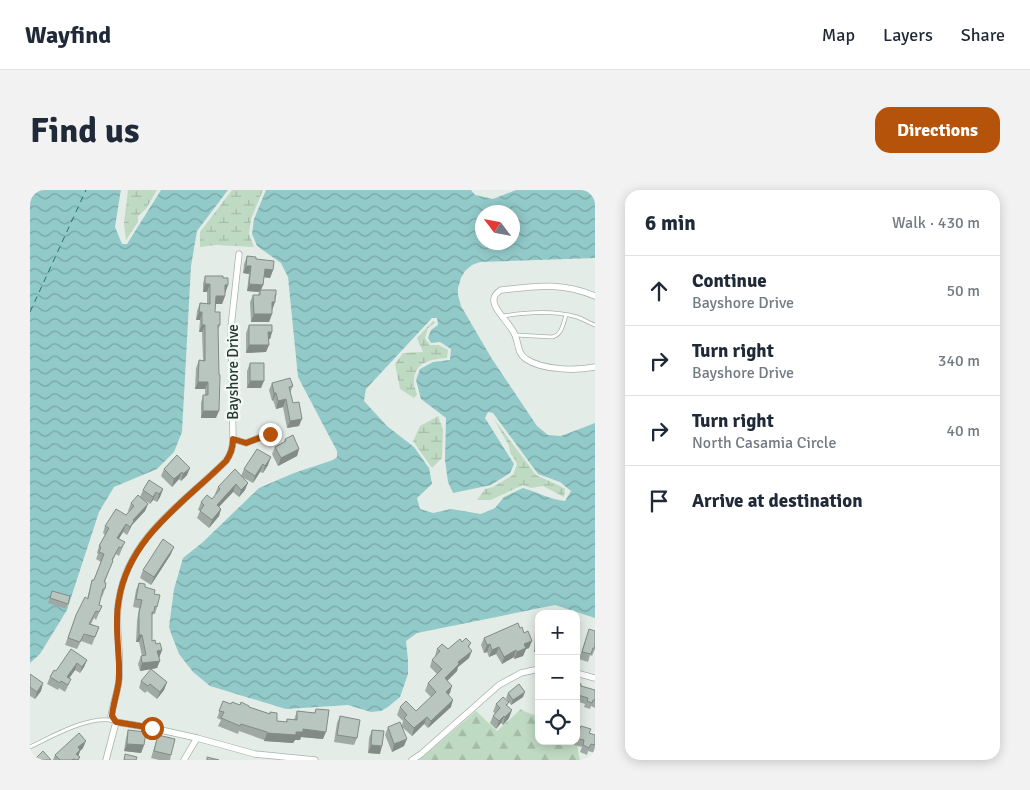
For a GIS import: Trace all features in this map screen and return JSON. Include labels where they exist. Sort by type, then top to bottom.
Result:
[{"type":"street","name":"Bayshore Drive","points":[[106,760],[116,722],[112,716],[119,679],[117,614],[123,581],[128,566],[146,538],[226,461],[233,446],[231,327],[239,254]]},
{"type":"street","points":[[595,296],[580,290],[554,286],[501,290],[496,293],[494,298],[497,310],[515,335],[520,353],[526,359],[538,364],[571,369],[595,367]]},
{"type":"street","points":[[233,439],[246,443],[270,434]]},
{"type":"street","points":[[412,760],[498,685],[521,673],[535,670]]},
{"type":"street","points":[[580,674],[595,678]]},
{"type":"street","points":[[116,722],[197,738],[254,754],[315,760]]},
{"type":"street","points":[[184,760],[197,738]]},
{"type":"lane","points":[[503,316],[538,312],[566,315],[595,325]]},
{"type":"lane","points":[[515,335],[557,336],[560,333],[566,315]]},
{"type":"lane","points":[[30,747],[78,726],[107,719],[116,722]]},
{"type":"green space","points":[[128,190],[157,190],[146,209],[138,216],[138,222],[126,240],[124,224]]},
{"type":"green space","points":[[232,190],[263,190],[251,219],[249,234],[254,247],[216,245],[200,247],[200,232]]},
{"type":"green space","points":[[433,321],[435,323],[428,328],[425,338],[430,345],[439,345],[448,350],[447,358],[431,360],[418,368],[414,381],[417,395],[414,398],[400,389],[395,364],[403,353],[423,352],[417,338]]},
{"type":"green space","points":[[438,416],[443,429],[442,458],[432,468],[413,441],[420,426]]},
{"type":"green space","points":[[494,419],[536,475],[565,489],[564,497],[543,486],[531,488],[523,485],[491,500],[477,500],[485,489],[493,487],[513,475],[517,464]]},
{"type":"green space","points":[[521,709],[535,715],[535,745],[577,745],[580,760],[419,760],[476,711],[497,731]]},
{"type":"water","points":[[30,190],[121,190],[115,227],[122,244],[127,244],[161,190],[228,190],[197,231],[191,266],[182,432],[174,452],[157,469],[114,487],[99,512],[67,610],[40,654],[30,663]]},
{"type":"water","points":[[266,190],[471,190],[475,195],[493,199],[516,190],[595,190],[595,258],[480,262],[472,265],[465,271],[458,288],[458,295],[461,306],[492,359],[537,426],[548,435],[561,436],[595,423],[595,618],[580,613],[580,610],[570,610],[555,605],[417,633],[406,641],[408,674],[400,697],[381,711],[371,712],[348,705],[286,709],[210,686],[193,672],[179,654],[169,627],[174,589],[183,558],[203,542],[259,488],[337,457],[337,451],[298,377],[288,277],[281,263],[257,246],[252,234],[254,219]],"holes":[[[432,318],[437,318],[438,325],[431,330],[428,338],[431,343],[440,342],[451,349],[450,360],[433,362],[420,369],[416,380],[421,399],[446,418],[445,460],[448,482],[453,493],[491,485],[510,473],[514,464],[485,418],[488,412],[493,413],[538,474],[560,482],[571,491],[565,501],[549,498],[523,488],[504,497],[495,508],[481,514],[451,509],[433,513],[420,509],[417,498],[432,484],[429,468],[414,447],[387,426],[364,401],[366,389]]]},
{"type":"building","points":[[247,256],[274,261],[273,270],[265,269],[263,285],[249,284],[251,266],[246,266]]},
{"type":"building","points":[[205,276],[223,276],[223,278],[228,278],[228,285],[225,285],[225,296],[216,296],[215,312],[220,312],[220,325],[218,325],[219,411],[203,411],[203,395],[208,395],[208,382],[198,382],[199,360],[205,361],[205,325],[202,325],[202,312],[199,312],[200,303],[210,304],[210,284],[205,284]]},
{"type":"building","points":[[260,290],[276,290],[275,302],[272,302],[272,314],[254,314],[253,295],[260,295]]},
{"type":"building","points":[[249,325],[272,325],[272,332],[268,332],[269,345],[249,345]]},
{"type":"building","points":[[250,363],[264,363],[264,381],[250,381]]},
{"type":"building","points":[[290,378],[293,386],[289,387],[293,403],[299,402],[302,419],[290,421],[286,399],[278,401],[272,383]]},
{"type":"building","points":[[293,435],[299,449],[281,458],[275,447]]},
{"type":"building","points":[[257,449],[271,457],[265,466],[263,464],[255,476],[244,469]]},
{"type":"building","points":[[177,455],[190,468],[174,479],[164,469]]},
{"type":"building","points":[[235,469],[248,483],[241,490],[236,484],[217,505],[221,509],[212,520],[200,511],[204,505],[201,502],[207,495],[212,499],[220,489],[218,487]]},
{"type":"building","points":[[149,480],[163,489],[159,494],[156,492],[153,497],[143,490]]},
{"type":"building","points":[[138,495],[148,504],[133,520],[130,527],[126,524],[117,538],[125,542],[121,548],[119,547],[112,560],[104,582],[106,583],[105,589],[103,589],[99,605],[102,606],[99,612],[96,611],[89,624],[99,627],[95,637],[84,634],[80,642],[68,638],[85,597],[88,599],[92,580],[94,580],[104,554],[99,552],[101,547],[99,546],[109,528],[105,526],[116,509],[126,515],[134,506],[131,503]]},
{"type":"building","points":[[163,539],[174,547],[154,577],[143,570]]},
{"type":"building","points":[[139,583],[155,590],[154,594],[160,595],[157,607],[155,606],[154,612],[152,612],[152,641],[155,640],[156,644],[160,643],[162,650],[157,651],[160,661],[142,663],[141,656],[146,655],[142,635],[139,635],[139,613],[142,600],[136,599]]},
{"type":"building","points":[[52,591],[70,596],[68,604],[50,598]]},
{"type":"building","points":[[518,623],[524,633],[528,631],[532,641],[524,644],[526,648],[517,652],[516,650],[504,657],[499,647],[492,650],[490,644],[487,645],[484,638]]},
{"type":"building","points":[[589,629],[595,631],[595,648],[593,648],[591,654],[582,652]]},
{"type":"building","points":[[466,638],[471,643],[468,646],[472,651],[458,662],[459,664],[445,678],[452,686],[446,692],[453,700],[431,721],[427,717],[414,728],[404,718],[407,715],[400,707],[406,701],[416,711],[436,692],[428,683],[442,669],[432,660],[440,651],[437,649],[442,644],[448,649],[460,639],[462,642]]},
{"type":"building","points":[[71,649],[87,660],[82,667],[77,663],[67,677],[71,679],[68,685],[50,677]]},
{"type":"building","points":[[151,669],[167,682],[160,692],[150,684],[148,686],[141,681]]},
{"type":"building","points":[[30,674],[43,683],[37,692],[30,687]]},
{"type":"building","points":[[519,684],[525,692],[513,700],[508,693]]},
{"type":"building","points":[[580,684],[581,686],[595,690],[595,700],[592,703],[587,701],[588,698],[580,696]]},
{"type":"building","points":[[503,697],[509,702],[506,705],[512,710],[499,721],[493,716],[500,708],[496,704]]},
{"type":"building","points":[[223,701],[240,705],[241,702],[249,707],[270,714],[270,712],[277,713],[277,721],[287,722],[287,719],[297,720],[297,711],[315,713],[316,709],[329,710],[326,732],[303,729],[303,732],[296,732],[296,735],[267,733],[241,724],[240,726],[221,718],[224,712],[219,711]]},
{"type":"building","points":[[340,716],[360,720],[357,738],[337,735]]},
{"type":"building","points":[[400,722],[407,739],[394,744],[388,727]]},
{"type":"building","points":[[581,726],[591,729],[589,733],[595,735],[595,745],[591,744],[589,748],[583,745],[584,740],[580,739]]},
{"type":"building","points":[[128,730],[146,732],[144,745],[127,744]]},
{"type":"building","points":[[372,730],[384,731],[382,746],[371,745]]},
{"type":"building","points":[[79,733],[86,741],[78,747],[80,750],[76,754],[80,757],[77,760],[60,760],[55,755]]},
{"type":"building","points":[[158,735],[175,739],[171,755],[154,751]]},
{"type":"building","points":[[43,751],[51,760],[34,760]]},
{"type":"building","points":[[125,754],[137,757],[136,760],[124,760]]},
{"type":"building","points":[[207,757],[219,760],[207,760]]},
{"type":"ferry route","points":[[30,312],[86,190]]},
{"type":"route","points":[[152,728],[116,722],[112,716],[119,679],[117,614],[123,581],[128,566],[146,538],[226,461],[233,446],[233,439],[246,443],[270,434]]}]
